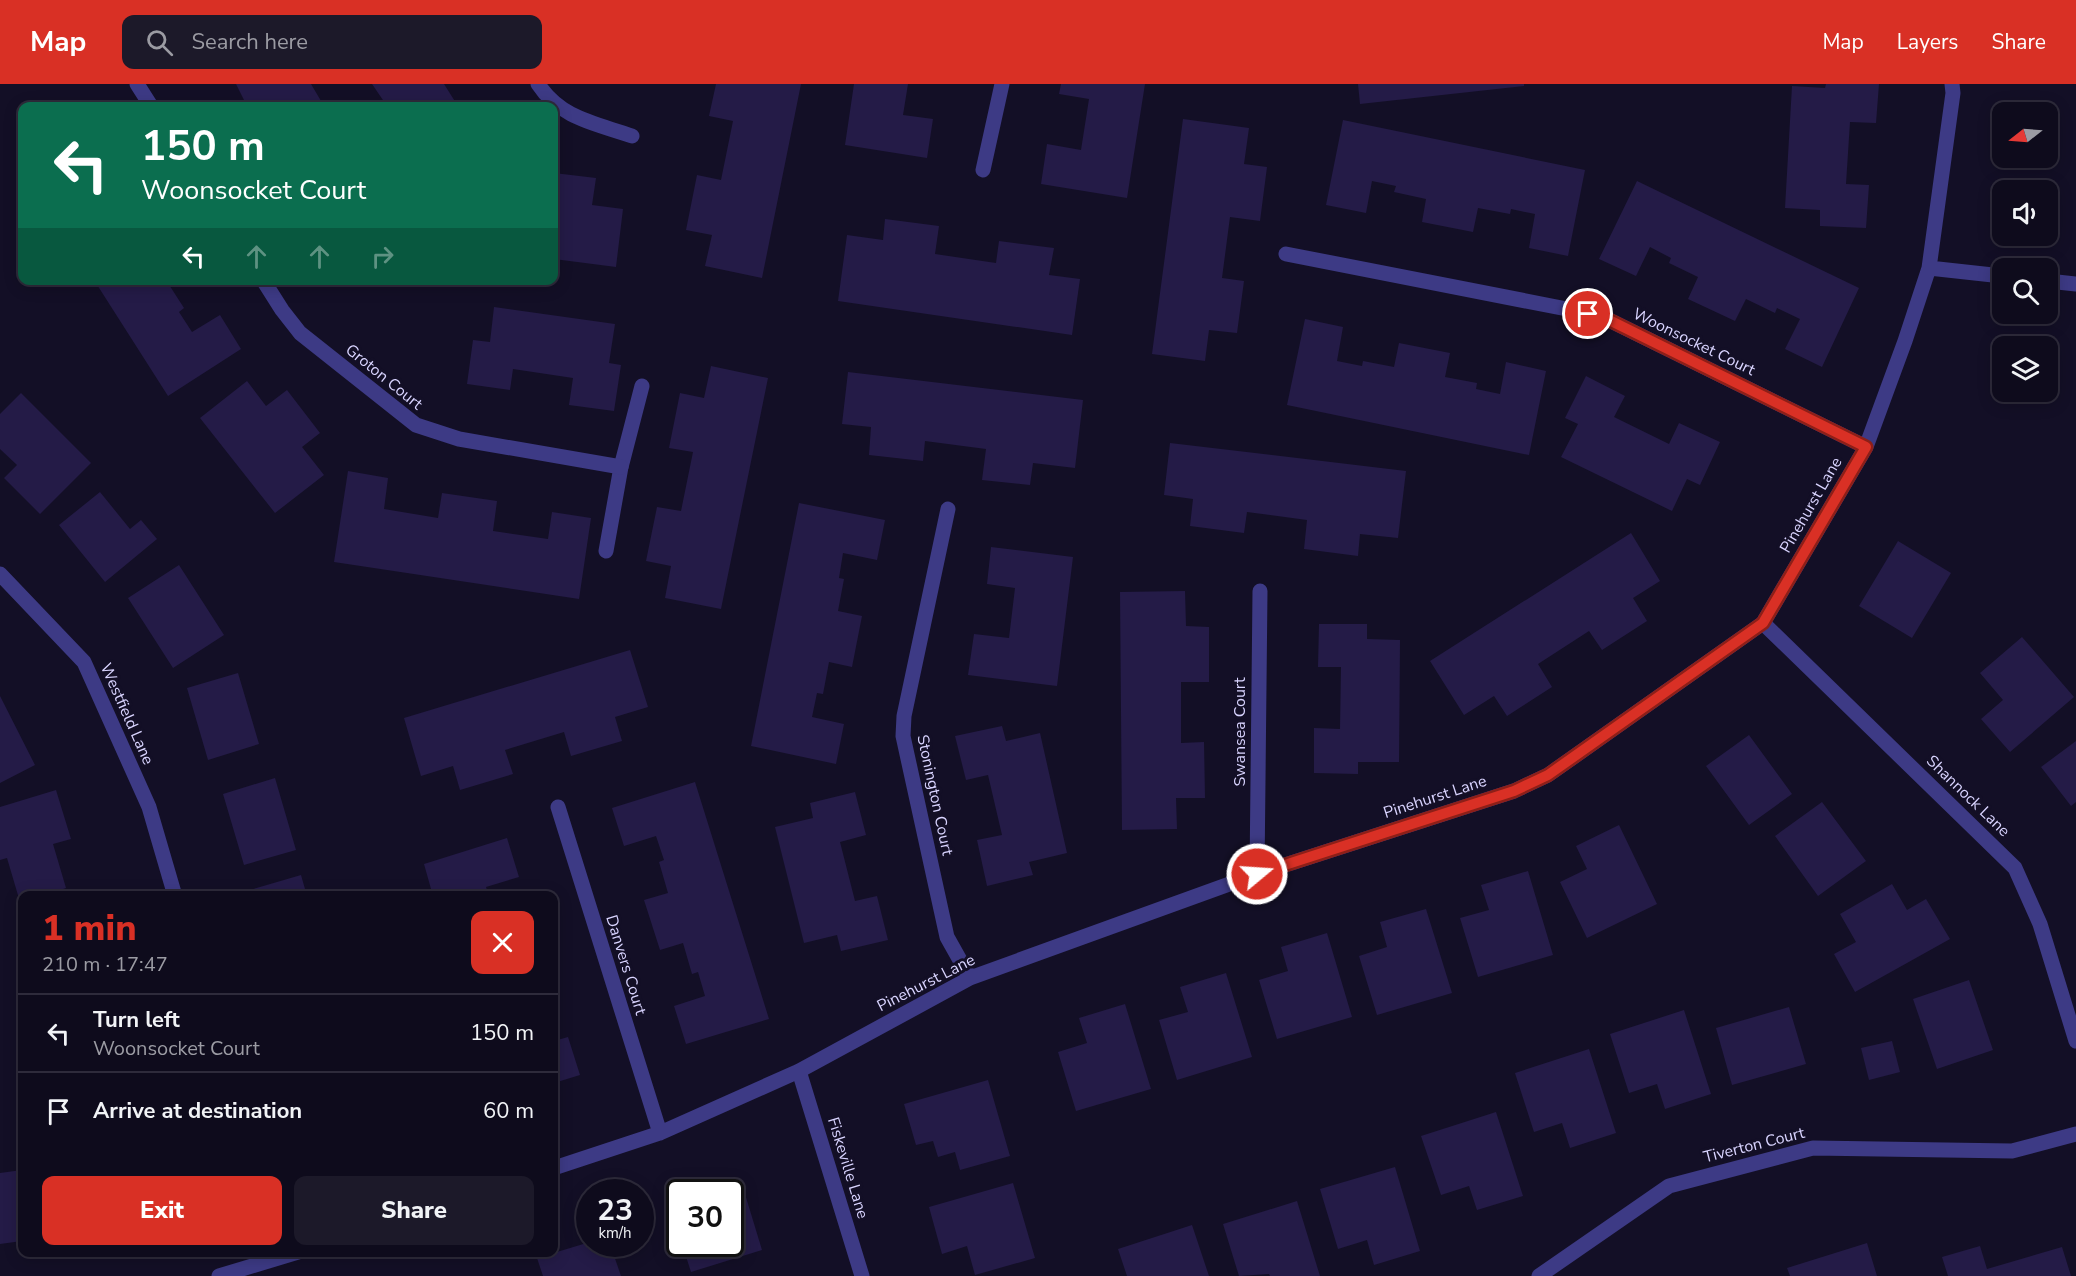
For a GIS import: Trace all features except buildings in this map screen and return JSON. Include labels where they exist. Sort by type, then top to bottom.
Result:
[{"type":"street","points":[[137,84],[149,102]]},
{"type":"street","points":[[538,84],[553,102]]},
{"type":"street","points":[[983,170],[1002,84]]},
{"type":"street","name":"Pinehurst Lane","points":[[558,1167],[660,1133],[799,1071],[970,978],[1257,874],[1514,791],[1548,775],[1763,623],[1866,447],[1929,268],[1953,93],[1952,84]]},
{"type":"street","points":[[558,107],[568,114],[632,136]]},
{"type":"street","name":"Woonsocket Court","points":[[1286,254],[1605,318],[1866,447]]},
{"type":"street","points":[[1929,268],[1992,275]]},
{"type":"street","points":[[2058,282],[2076,284]]},
{"type":"street","name":"Groton Court","points":[[266,285],[300,333],[416,425],[459,439],[621,467]]},
{"type":"street","points":[[606,551],[621,467],[642,386]]},
{"type":"street","name":"Stonington Court","points":[[948,509],[904,716],[903,736],[947,937],[970,978]]},
{"type":"street","name":"Westfield Lane","points":[[0,574],[84,662],[149,807],[174,891]]},
{"type":"street","name":"Swansea Court","points":[[1257,874],[1260,591]]},
{"type":"street","name":"Shannock Lane","points":[[1763,623],[2015,868],[2040,924],[2076,1041]]},
{"type":"street","name":"Danvers Court","points":[[558,807],[660,1133]]},
{"type":"street","name":"Fiskeville Lane","points":[[799,1071],[862,1276]]},
{"type":"street","name":"Tiverton Court","points":[[1539,1276],[1669,1186],[1702,1177],[1814,1148],[2012,1151],[2076,1134]]},
{"type":"street","points":[[219,1276],[276,1257]]},
{"type":"route","points":[[1257,874],[1514,791],[1548,775],[1763,623],[1866,447],[1605,318],[1588,314]]}]
